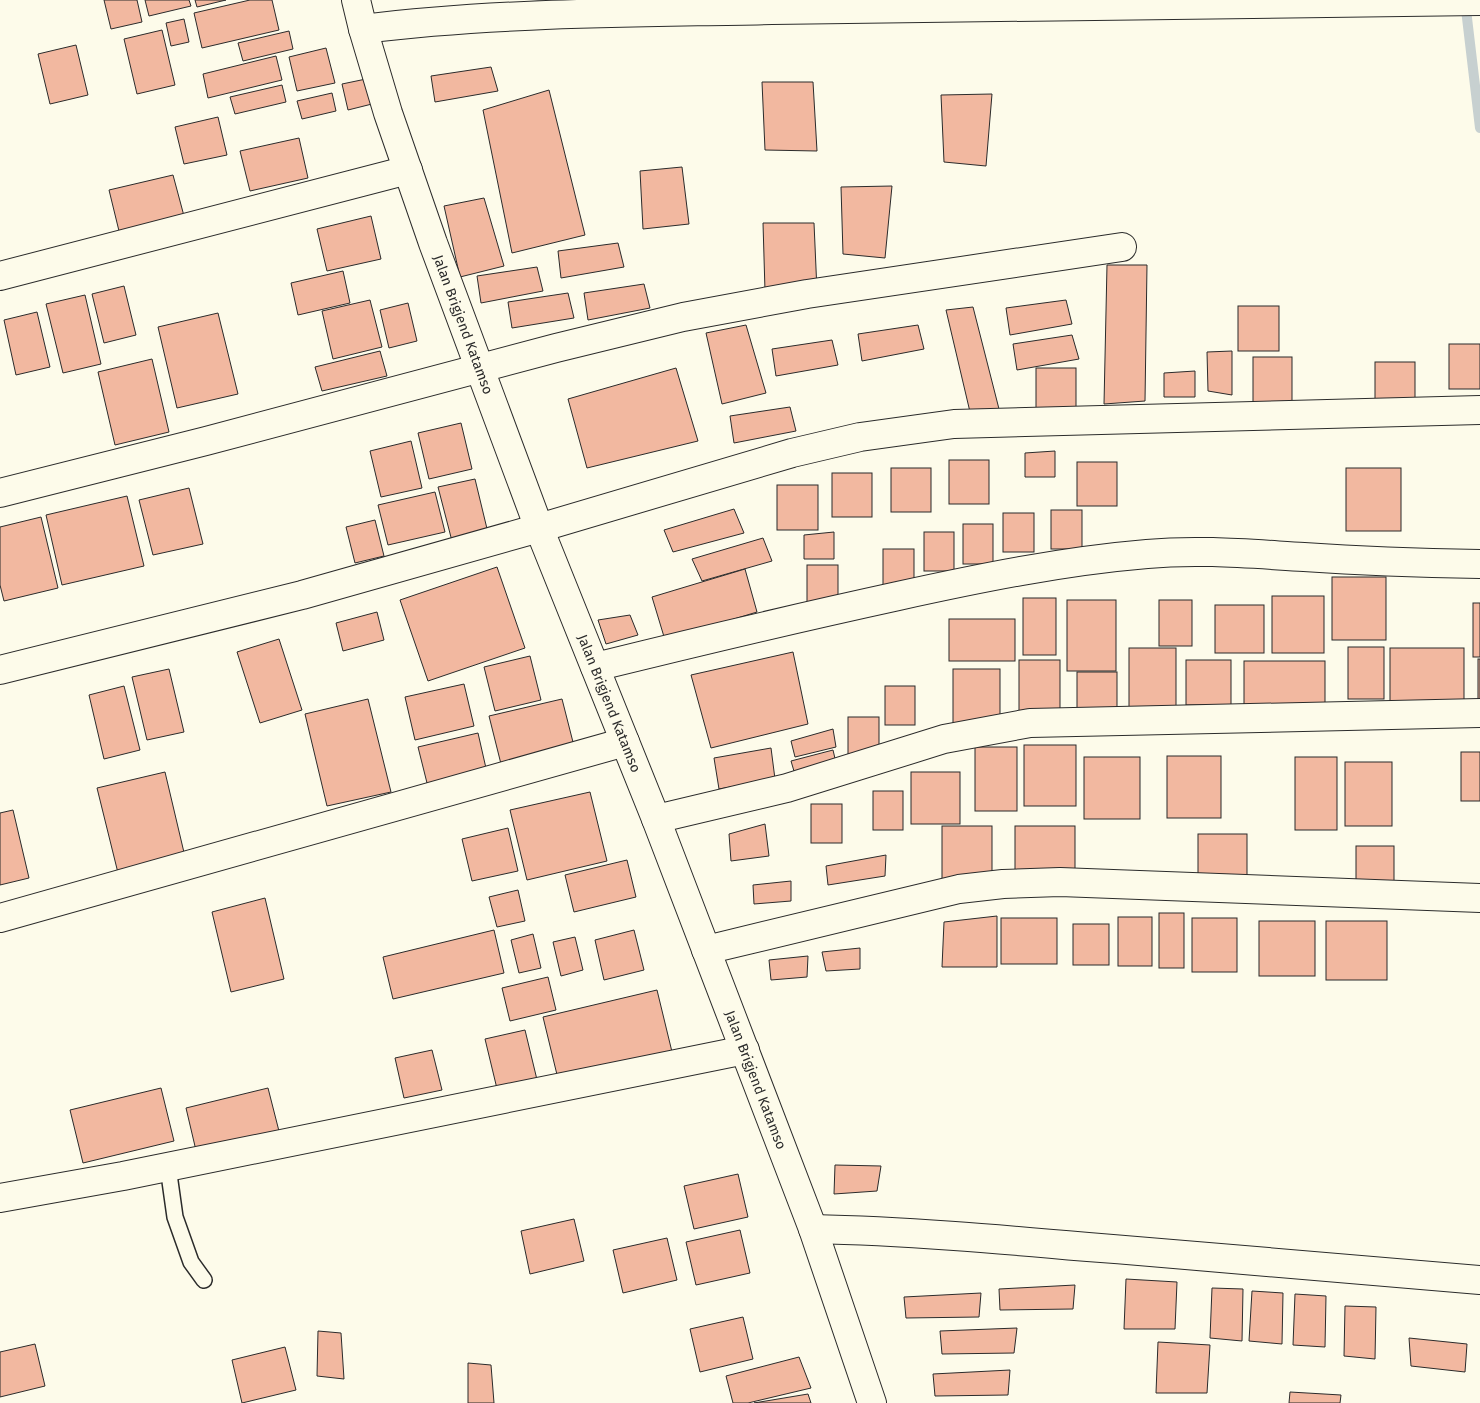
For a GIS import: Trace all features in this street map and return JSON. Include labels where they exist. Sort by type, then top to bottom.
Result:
[{"type":"main road","name":"Jalan Brigjend Katamso","points":[[356,0],[388,113],[433,243],[539,528],[656,819],[813,1229],[872,1403]]},
{"type":"main road","points":[[363,29],[485,17],[937,6],[1480,1]]},
{"type":"main road","points":[[0,276],[408,170]]},
{"type":"main road","points":[[0,493],[206,442],[480,368],[683,317],[807,294],[1122,247]]},
{"type":"main road","points":[[0,670],[302,594],[539,528],[792,453],[860,438],[954,424],[1480,410]]},
{"type":"main road","points":[[595,666],[792,619],[927,590],[1030,569],[1104,558],[1149,553],[1227,552],[1402,562],[1480,564]]},
{"type":"main road","points":[[656,819],[787,788],[944,739],[1030,722],[1480,713]]},
{"type":"main road","points":[[0,918],[624,742]]},
{"type":"main road","points":[[706,950],[959,889],[1003,884],[1060,882],[1480,898]]},
{"type":"main road","points":[[0,1198],[168,1167],[745,1050]]},
{"type":"main road","points":[[813,1229],[908,1233],[1073,1245],[1480,1280]]},
{"type":"lane","points":[[168,1167],[175,1217],[191,1262],[204,1280]]},
{"type":"building","points":[[104,0],[137,0],[142,22],[111,29]]},
{"type":"building","points":[[145,0],[189,0],[191,6],[149,16]]},
{"type":"building","points":[[195,0],[226,0],[197,7]]},
{"type":"building","points":[[250,0],[272,0],[279,30],[202,48],[194,13]]},
{"type":"building","points":[[184,19],[189,42],[171,46],[166,23]]},
{"type":"building","points":[[162,30],[175,85],[137,94],[124,39]]},
{"type":"building","points":[[289,31],[293,49],[243,61],[238,43]]},
{"type":"building","points":[[76,45],[88,95],[50,104],[38,54]]},
{"type":"building","points":[[326,48],[335,83],[297,91],[289,57]]},
{"type":"building","points":[[276,56],[282,80],[208,98],[203,74]]},
{"type":"building","points":[[491,67],[498,91],[435,102],[431,76]]},
{"type":"building","points":[[366,79],[372,104],[348,110],[342,84]]},
{"type":"building","points":[[762,82],[813,82],[817,151],[765,150]]},
{"type":"building","points":[[282,85],[286,102],[235,114],[230,97]]},
{"type":"building","points":[[549,90],[585,235],[512,253],[483,110]]},
{"type":"building","points":[[332,93],[336,111],[302,119],[297,101]]},
{"type":"building","points":[[992,94],[986,166],[944,162],[941,95]]},
{"type":"building","points":[[218,117],[227,155],[184,164],[175,127]]},
{"type":"building","points":[[299,138],[308,178],[250,191],[240,151]]},
{"type":"building","points":[[682,167],[689,224],[643,229],[640,171]]},
{"type":"building","points":[[173,175],[184,216],[119,231],[109,190]]},
{"type":"building","points":[[892,186],[885,258],[843,254],[841,187]]},
{"type":"building","points":[[484,198],[504,266],[460,277],[444,206]]},
{"type":"building","points":[[371,216],[381,259],[327,271],[317,229]]},
{"type":"building","points":[[763,223],[814,223],[817,291],[765,291]]},
{"type":"building","points":[[618,243],[624,267],[561,278],[558,251]]},
{"type":"building","points":[[1107,265],[1147,265],[1145,401],[1104,404]]},
{"type":"building","points":[[537,267],[543,291],[481,303],[477,276]]},
{"type":"building","points":[[343,271],[350,303],[298,315],[291,283]]},
{"type":"building","points":[[644,284],[650,308],[588,320],[584,293]]},
{"type":"building","points":[[124,286],[136,335],[104,343],[92,294]]},
{"type":"building","points":[[568,293],[574,318],[512,328],[508,302]]},
{"type":"building","points":[[85,295],[101,364],[63,373],[46,304]]},
{"type":"building","points":[[370,300],[382,347],[333,359],[322,311]]},
{"type":"building","points":[[1066,300],[1072,324],[1010,335],[1006,308]]},
{"type":"building","points":[[408,303],[417,341],[389,348],[380,310]]},
{"type":"building","points":[[1238,306],[1279,306],[1279,351],[1238,351]]},
{"type":"building","points":[[973,307],[999,409],[970,412],[946,310]]},
{"type":"building","points":[[37,312],[50,367],[16,375],[4,320]]},
{"type":"building","points":[[218,313],[238,394],[177,408],[158,327]]},
{"type":"building","points":[[746,325],[766,393],[722,404],[706,333]]},
{"type":"building","points":[[918,325],[924,349],[862,361],[858,334]]},
{"type":"building","points":[[1072,335],[1079,359],[1017,370],[1013,344]]},
{"type":"building","points":[[832,340],[838,365],[776,376],[772,349]]},
{"type":"building","points":[[1449,344],[1480,344],[1480,389],[1449,389]]},
{"type":"building","points":[[380,351],[387,376],[322,391],[315,367]]},
{"type":"building","points":[[1232,351],[1232,395],[1208,391],[1207,352]]},
{"type":"building","points":[[1253,357],[1292,357],[1292,402],[1253,402]]},
{"type":"building","points":[[152,359],[169,432],[115,445],[98,372]]},
{"type":"building","points":[[1375,362],[1415,362],[1415,406],[1375,406]]},
{"type":"building","points":[[676,368],[698,441],[587,468],[568,399]]},
{"type":"building","points":[[1036,368],[1076,368],[1076,412],[1036,412]]},
{"type":"building","points":[[1195,371],[1195,397],[1164,397],[1164,373]]},
{"type":"building","points":[[790,407],[796,431],[734,443],[730,416]]},
{"type":"building","points":[[461,423],[472,469],[429,479],[418,433]]},
{"type":"building","points":[[411,441],[422,488],[381,497],[370,451]]},
{"type":"building","points":[[1055,451],[1055,477],[1025,477],[1025,453]]},
{"type":"building","points":[[949,460],[989,460],[989,504],[949,504]]},
{"type":"building","points":[[1077,462],[1117,462],[1117,506],[1077,506]]},
{"type":"building","points":[[891,468],[931,468],[931,512],[891,512]]},
{"type":"building","points":[[1346,468],[1401,468],[1401,531],[1346,531]]},
{"type":"building","points":[[832,473],[872,473],[872,517],[832,517]]},
{"type":"building","points":[[475,479],[489,537],[453,545],[438,487]]},
{"type":"building","points":[[777,485],[818,485],[818,530],[777,530]]},
{"type":"building","points":[[189,488],[203,544],[153,555],[139,500]]},
{"type":"building","points":[[435,492],[445,532],[388,545],[378,505]]},
{"type":"building","points":[[127,496],[144,566],[62,585],[46,515]]},
{"type":"building","points":[[734,509],[744,533],[673,552],[664,530]]},
{"type":"building","points":[[1051,510],[1082,510],[1082,549],[1051,549]]},
{"type":"building","points":[[1003,513],[1034,513],[1034,552],[1003,552]]},
{"type":"building","points":[[41,517],[58,588],[4,601],[0,585],[0,527]]},
{"type":"building","points":[[375,520],[384,556],[355,563],[346,527]]},
{"type":"building","points":[[963,524],[993,524],[993,564],[963,564]]},
{"type":"building","points":[[834,532],[834,559],[804,559],[804,535]]},
{"type":"building","points":[[924,532],[954,532],[954,571],[924,571]]},
{"type":"building","points":[[763,538],[772,561],[702,581],[692,559]]},
{"type":"building","points":[[883,549],[914,549],[914,588],[883,588]]},
{"type":"building","points":[[807,565],[838,565],[838,604],[807,604]]},
{"type":"building","points":[[497,567],[525,648],[428,681],[400,600]]},
{"type":"building","points":[[745,569],[757,612],[665,640],[652,597]]},
{"type":"building","points":[[1332,577],[1386,577],[1386,640],[1332,640]]},
{"type":"building","points":[[1272,596],[1324,596],[1324,653],[1272,653]]},
{"type":"building","points":[[1023,598],[1056,598],[1056,655],[1023,655]]},
{"type":"building","points":[[1067,600],[1116,600],[1116,671],[1067,671]]},
{"type":"building","points":[[1159,600],[1192,600],[1192,646],[1159,646]]},
{"type":"building","points":[[1473,603],[1480,603],[1480,657],[1473,657]]},
{"type":"building","points":[[1215,605],[1264,605],[1264,653],[1215,653]]},
{"type":"building","points":[[377,612],[384,640],[343,651],[336,623]]},
{"type":"building","points":[[630,615],[638,635],[606,644],[598,620]]},
{"type":"building","points":[[949,619],[1015,619],[1015,661],[949,661]]},
{"type":"building","points":[[279,639],[302,710],[260,723],[237,652]]},
{"type":"building","points":[[1348,647],[1384,647],[1384,699],[1348,699]]},
{"type":"building","points":[[1129,648],[1176,648],[1176,711],[1129,711]]},
{"type":"building","points":[[1390,648],[1464,648],[1464,701],[1390,701]]},
{"type":"building","points":[[793,652],[808,724],[711,748],[691,675]]},
{"type":"building","points":[[530,656],[541,700],[495,711],[484,667]]},
{"type":"building","points":[[1478,659],[1480,659],[1480,703],[1478,703]]},
{"type":"building","points":[[1019,660],[1060,660],[1060,720],[1019,720]]},
{"type":"building","points":[[1186,660],[1231,660],[1231,705],[1186,705]]},
{"type":"building","points":[[1244,661],[1325,661],[1325,709],[1244,709]]},
{"type":"building","points":[[169,669],[184,732],[147,740],[132,677]]},
{"type":"building","points":[[953,669],[1000,669],[1000,723],[953,723]]},
{"type":"building","points":[[1077,672],[1117,672],[1117,718],[1077,718]]},
{"type":"building","points":[[464,684],[474,726],[415,740],[405,697]]},
{"type":"building","points":[[124,686],[140,750],[104,759],[89,695]]},
{"type":"building","points":[[885,686],[915,686],[915,725],[885,725]]},
{"type":"building","points":[[368,699],[391,792],[327,806],[305,714]]},
{"type":"building","points":[[562,699],[575,750],[502,768],[489,716]]},
{"type":"building","points":[[848,717],[879,717],[879,756],[848,756]]},
{"type":"building","points":[[833,729],[836,747],[795,757],[791,741]]},
{"type":"building","points":[[478,733],[488,777],[429,791],[418,747]]},
{"type":"building","points":[[1024,745],[1076,745],[1076,806],[1024,806]]},
{"type":"building","points":[[975,747],[1017,747],[1017,811],[975,811]]},
{"type":"building","points":[[771,748],[775,779],[719,789],[714,758]]},
{"type":"building","points":[[833,750],[837,767],[796,778],[791,761]]},
{"type":"building","points":[[1461,752],[1480,752],[1480,801],[1461,801]]},
{"type":"building","points":[[1167,756],[1221,756],[1221,818],[1167,818]]},
{"type":"building","points":[[1084,757],[1140,757],[1140,819],[1084,819]]},
{"type":"building","points":[[1295,757],[1337,757],[1337,830],[1295,830]]},
{"type":"building","points":[[1345,762],[1392,762],[1392,826],[1345,826]]},
{"type":"building","points":[[165,772],[186,861],[119,877],[97,788]]},
{"type":"building","points":[[911,772],[960,772],[960,824],[911,824]]},
{"type":"building","points":[[873,791],[903,791],[903,830],[873,830]]},
{"type":"building","points":[[590,792],[607,861],[527,880],[510,810]]},
{"type":"building","points":[[811,804],[842,804],[842,843],[811,843]]},
{"type":"building","points":[[13,810],[29,878],[0,885],[0,813]]},
{"type":"building","points":[[765,824],[769,856],[731,861],[729,834]]},
{"type":"building","points":[[942,826],[992,826],[992,882],[942,882]]},
{"type":"building","points":[[1015,826],[1075,826],[1075,879],[1015,879]]},
{"type":"building","points":[[508,828],[518,871],[472,881],[462,839]]},
{"type":"building","points":[[1198,834],[1247,834],[1247,882],[1198,882]]},
{"type":"building","points":[[1356,846],[1394,846],[1394,881],[1356,881]]},
{"type":"building","points":[[886,855],[885,876],[828,885],[826,866]]},
{"type":"building","points":[[627,860],[636,897],[574,912],[565,875]]},
{"type":"building","points":[[791,881],[791,901],[754,904],[753,885]]},
{"type":"building","points":[[518,890],[525,921],[497,927],[489,897]]},
{"type":"building","points":[[265,898],[284,979],[231,992],[212,912]]},
{"type":"building","points":[[1159,913],[1184,913],[1184,968],[1159,968]]},
{"type":"building","points":[[997,916],[997,967],[942,967],[944,922]]},
{"type":"building","points":[[1118,917],[1152,917],[1152,966],[1118,966]]},
{"type":"building","points":[[1001,918],[1057,918],[1057,964],[1001,964]]},
{"type":"building","points":[[1192,918],[1237,918],[1237,972],[1192,972]]},
{"type":"building","points":[[1259,921],[1315,921],[1315,976],[1259,976]]},
{"type":"building","points":[[1326,921],[1387,921],[1387,980],[1326,980]]},
{"type":"building","points":[[1073,924],[1109,924],[1109,965],[1073,965]]},
{"type":"building","points":[[494,930],[504,973],[393,999],[383,957]]},
{"type":"building","points":[[634,930],[644,970],[604,980],[595,940]]},
{"type":"building","points":[[533,934],[541,968],[519,973],[511,940]]},
{"type":"building","points":[[575,937],[583,970],[561,976],[553,942]]},
{"type":"building","points":[[860,948],[860,969],[826,971],[822,952]]},
{"type":"building","points":[[808,956],[807,977],[771,980],[769,960]]},
{"type":"building","points":[[548,977],[556,1010],[510,1021],[502,988]]},
{"type":"building","points":[[657,990],[673,1056],[559,1083],[543,1017]]},
{"type":"building","points":[[525,1030],[539,1088],[499,1097],[485,1039]]},
{"type":"building","points":[[432,1050],[442,1090],[404,1098],[395,1058]]},
{"type":"building","points":[[161,1088],[174,1141],[83,1163],[70,1110]]},
{"type":"building","points":[[268,1088],[281,1139],[198,1159],[186,1108]]},
{"type":"building","points":[[835,1165],[881,1166],[877,1191],[834,1194]]},
{"type":"building","points":[[738,1174],[748,1217],[694,1229],[684,1186]]},
{"type":"building","points":[[574,1219],[584,1261],[530,1274],[521,1231]]},
{"type":"building","points":[[740,1230],[750,1273],[696,1285],[686,1242]]},
{"type":"building","points":[[667,1238],[677,1280],[623,1293],[613,1250]]},
{"type":"building","points":[[1126,1279],[1177,1282],[1175,1329],[1124,1329]]},
{"type":"building","points":[[1075,1285],[1073,1309],[1000,1310],[999,1289]]},
{"type":"building","points":[[1212,1288],[1243,1289],[1242,1341],[1210,1338]]},
{"type":"building","points":[[1252,1291],[1283,1293],[1282,1344],[1249,1341]]},
{"type":"building","points":[[981,1293],[979,1317],[906,1318],[904,1297]]},
{"type":"building","points":[[1295,1294],[1326,1296],[1325,1347],[1293,1345]]},
{"type":"building","points":[[1345,1306],[1376,1307],[1375,1359],[1344,1356]]},
{"type":"building","points":[[743,1317],[753,1359],[700,1372],[690,1329]]},
{"type":"building","points":[[1017,1328],[1014,1353],[942,1354],[940,1331]]},
{"type":"building","points":[[318,1331],[341,1333],[344,1379],[317,1376]]},
{"type":"building","points":[[1409,1338],[1467,1344],[1465,1372],[1411,1366]]},
{"type":"building","points":[[1158,1342],[1210,1345],[1207,1393],[1156,1393]]},
{"type":"building","points":[[35,1344],[45,1386],[0,1397],[0,1352]]},
{"type":"building","points":[[285,1347],[296,1390],[242,1403],[232,1360]]},
{"type":"building","points":[[799,1357],[811,1388],[748,1403],[733,1403],[726,1376]]},
{"type":"building","points":[[468,1363],[491,1365],[494,1403],[468,1403]]},
{"type":"building","points":[[1010,1370],[1008,1395],[935,1396],[933,1374]]},
{"type":"building","points":[[1290,1392],[1341,1395],[1340,1403],[1289,1403]]},
{"type":"building","points":[[808,1394],[811,1403],[754,1403]]},
{"type":"waterway","points":[[1465,1],[1480,128]]}]
